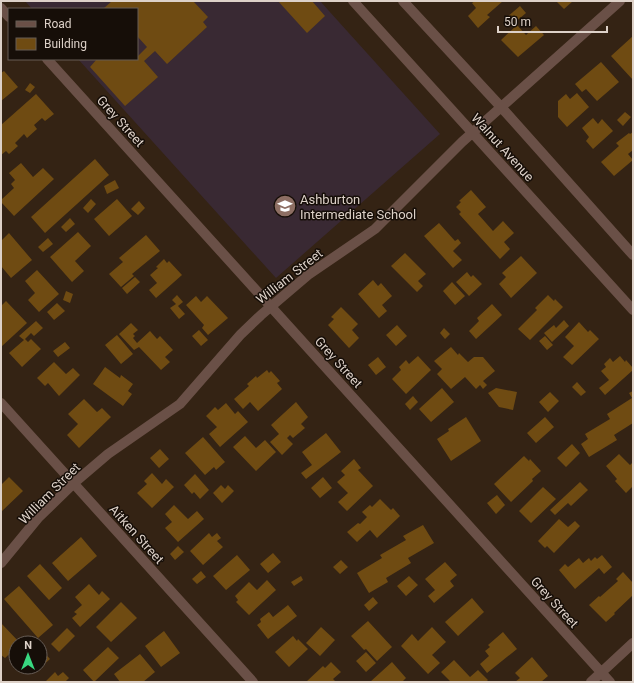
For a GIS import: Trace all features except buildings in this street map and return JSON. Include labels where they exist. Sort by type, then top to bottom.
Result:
[{"type":"street","name":"Walnut Avenue","points":[[353,1],[633,310]]},
{"type":"street","name":"Walnut Avenue","points":[[403,1],[501,107],[633,255]]},
{"type":"street","name":"William Street","points":[[1,563],[38,518],[74,483],[108,454],[180,404],[241,334],[271,306],[308,275],[375,229],[473,132],[620,1]]},
{"type":"street","points":[[1,8],[8,16]]},
{"type":"street","name":"Grey Street","points":[[48,60],[610,682]]},
{"type":"street","name":"Aitken Street","points":[[1,403],[253,682]]},
{"type":"street","points":[[590,682],[633,643]]},
{"type":"shaded area","name":"Ashburton Intermediate School","points":[[25,1],[320,1],[440,134],[276,278],[79,60],[138,60],[138,8],[31,8]]},
{"type":"place","name":"Ashburton Intermediate School","points":[[285,206]]}]
